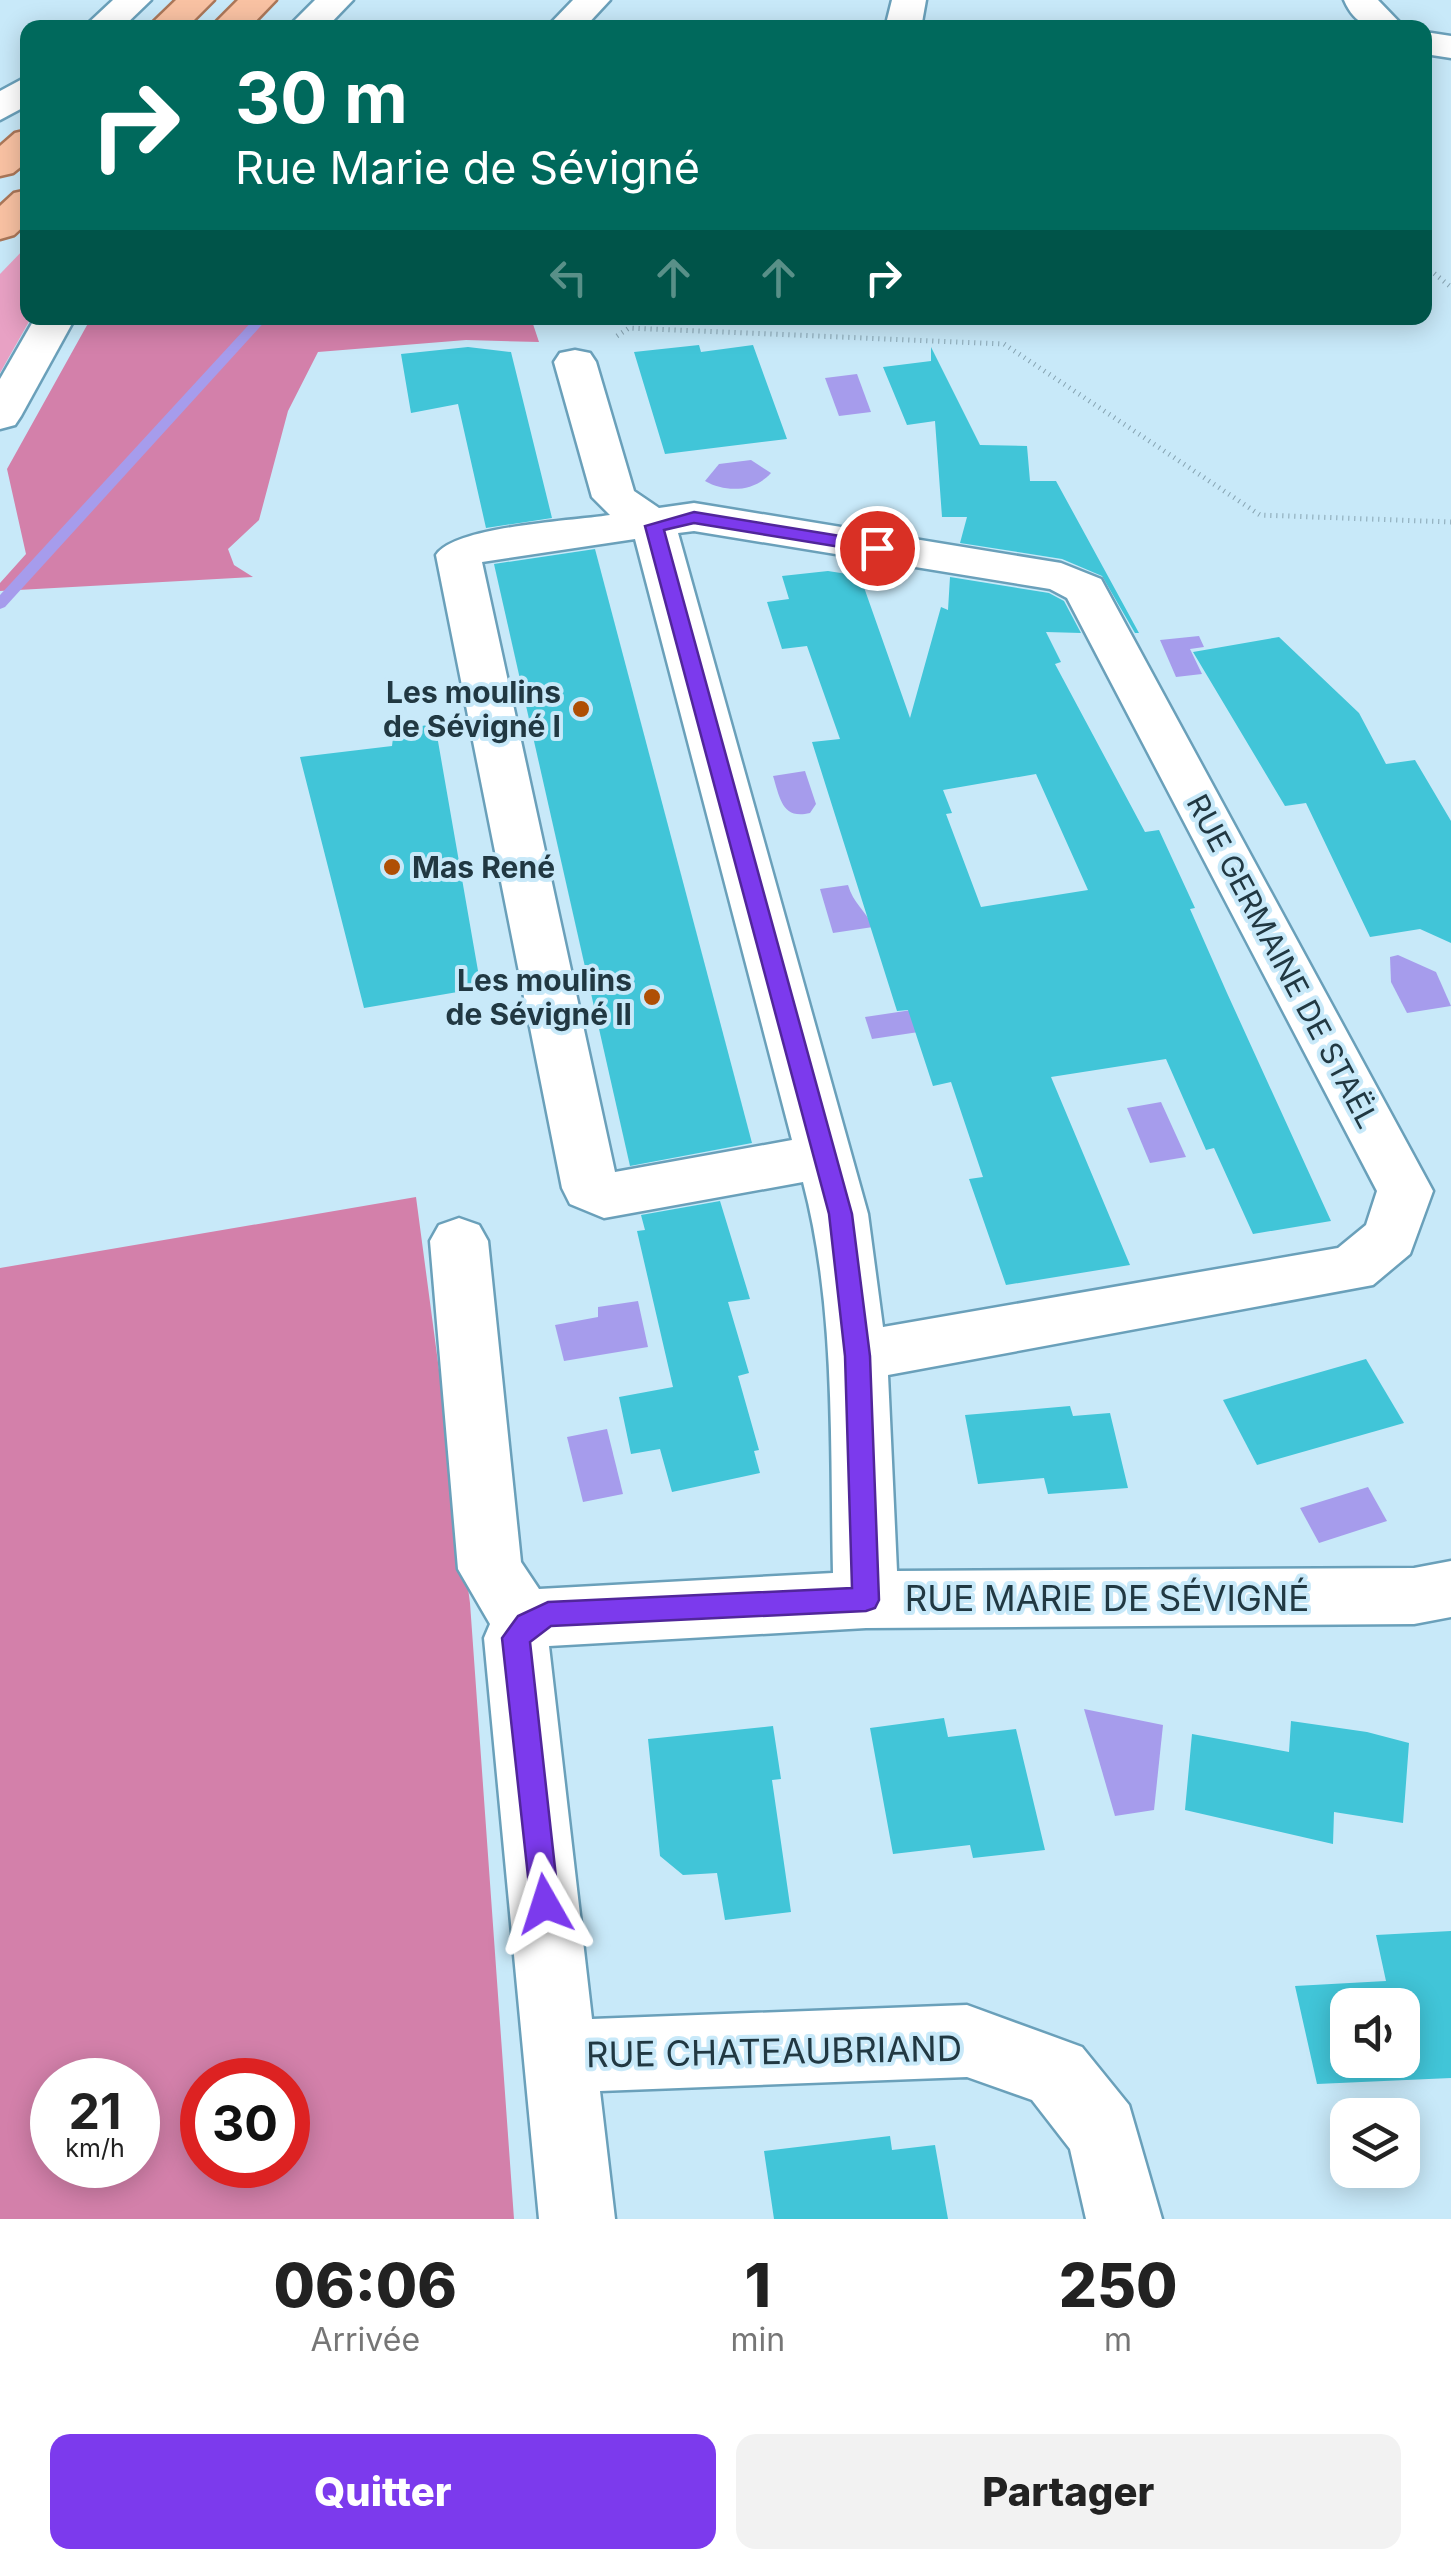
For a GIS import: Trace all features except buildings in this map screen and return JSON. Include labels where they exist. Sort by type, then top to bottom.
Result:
[{"type":"main road","points":[[173,20],[197,0]]},
{"type":"main road","points":[[235,20],[259,0]]},
{"type":"main road","points":[[0,165],[20,147]]},
{"type":"main road","points":[[0,227],[20,208]]},
{"type":"street","points":[[110,20],[134,0]]},
{"type":"street","points":[[313,20],[336,0]]},
{"type":"street","points":[[571,20],[592,0]]},
{"type":"street","points":[[1362,0],[1366,11],[1378,20]]},
{"type":"street","points":[[0,109],[20,93]]},
{"type":"street","points":[[0,416],[51,325]]},
{"type":"street","points":[[575,362],[614,497],[654,526],[840,1214],[857,1356],[866,1600]]},
{"type":"street","name":"RUE GERMAINE DE STAËL","points":[[654,526],[694,518],[1061,578],[1085,589],[1405,1191],[1390,1238],[1353,1269],[857,1356]]},
{"type":"street","points":[[654,526],[466,550],[458,555],[590,1188],[604,1196],[824,1156]]},
{"type":"street","points":[[459,1241],[490,1569],[528,1625],[516,1638],[576,2219]]},
{"type":"street","name":"RUE MARIE DE SÉVIGNÉ","points":[[528,1625],[548,1614],[866,1600],[1414,1596],[1451,1589]]},
{"type":"street","name":"RUE CHATEAUBRIAND","points":[[562,2056],[967,2041],[1056,2072],[1103,2131],[1124,2219]]},
{"type":"path","points":[[575,362],[629,328],[1004,344],[1260,515],[1451,522]]},
{"type":"shaded area","points":[[20,253],[20,325],[27,325],[0,373],[0,274]]},
{"type":"shaded area","points":[[87,325],[533,325],[539,342],[466,340],[318,352],[288,411],[259,520],[228,549],[234,565],[253,577],[0,591],[0,583],[26,554],[7,469]]},
{"type":"shaded area","points":[[857,374],[871,412],[839,416],[825,378]]},
{"type":"shaded area","points":[[751,460],[771,473],[756,484],[731,489],[705,481],[719,464]]},
{"type":"shaded area","points":[[1199,636],[1204,647],[1190,649],[1202,674],[1176,677],[1160,640]]},
{"type":"shaded area","points":[[805,771],[816,804],[810,813],[793,813],[784,805],[773,776]]},
{"type":"shaded area","points":[[848,885],[873,927],[833,933],[820,889]]},
{"type":"shaded area","points":[[1398,955],[1436,972],[1451,1006],[1407,1013],[1391,982],[1390,957]]},
{"type":"shaded area","points":[[925,1008],[932,1030],[872,1039],[865,1017]]},
{"type":"shaded area","points":[[1161,1102],[1186,1157],[1150,1163],[1127,1108]]},
{"type":"shaded area","points":[[416,1197],[470,1603],[514,2219],[0,2219],[0,1268]]},
{"type":"shaded area","points":[[638,1301],[648,1347],[564,1361],[555,1325],[598,1317],[598,1307]]},
{"type":"shaded area","points":[[607,1429],[623,1494],[583,1502],[567,1437]]},
{"type":"shaded area","points":[[1368,1487],[1387,1521],[1319,1543],[1300,1508]]},
{"type":"shaded area","points":[[1084,1709],[1163,1725],[1154,1810],[1115,1816]]},
{"type":"waterway","points":[[0,604],[256,325]]},
{"type":"place","name":"Les moulins de Sévigné I","points":[[581,709]]},
{"type":"place","name":"Mas René","points":[[392,867]]},
{"type":"place","name":"Les moulins de Sévigné II","points":[[652,997]]},
{"type":"route","points":[[545,1904],[516,1638],[528,1625],[548,1614],[866,1600],[857,1356],[840,1214],[654,526],[694,518],[877,548]]}]
